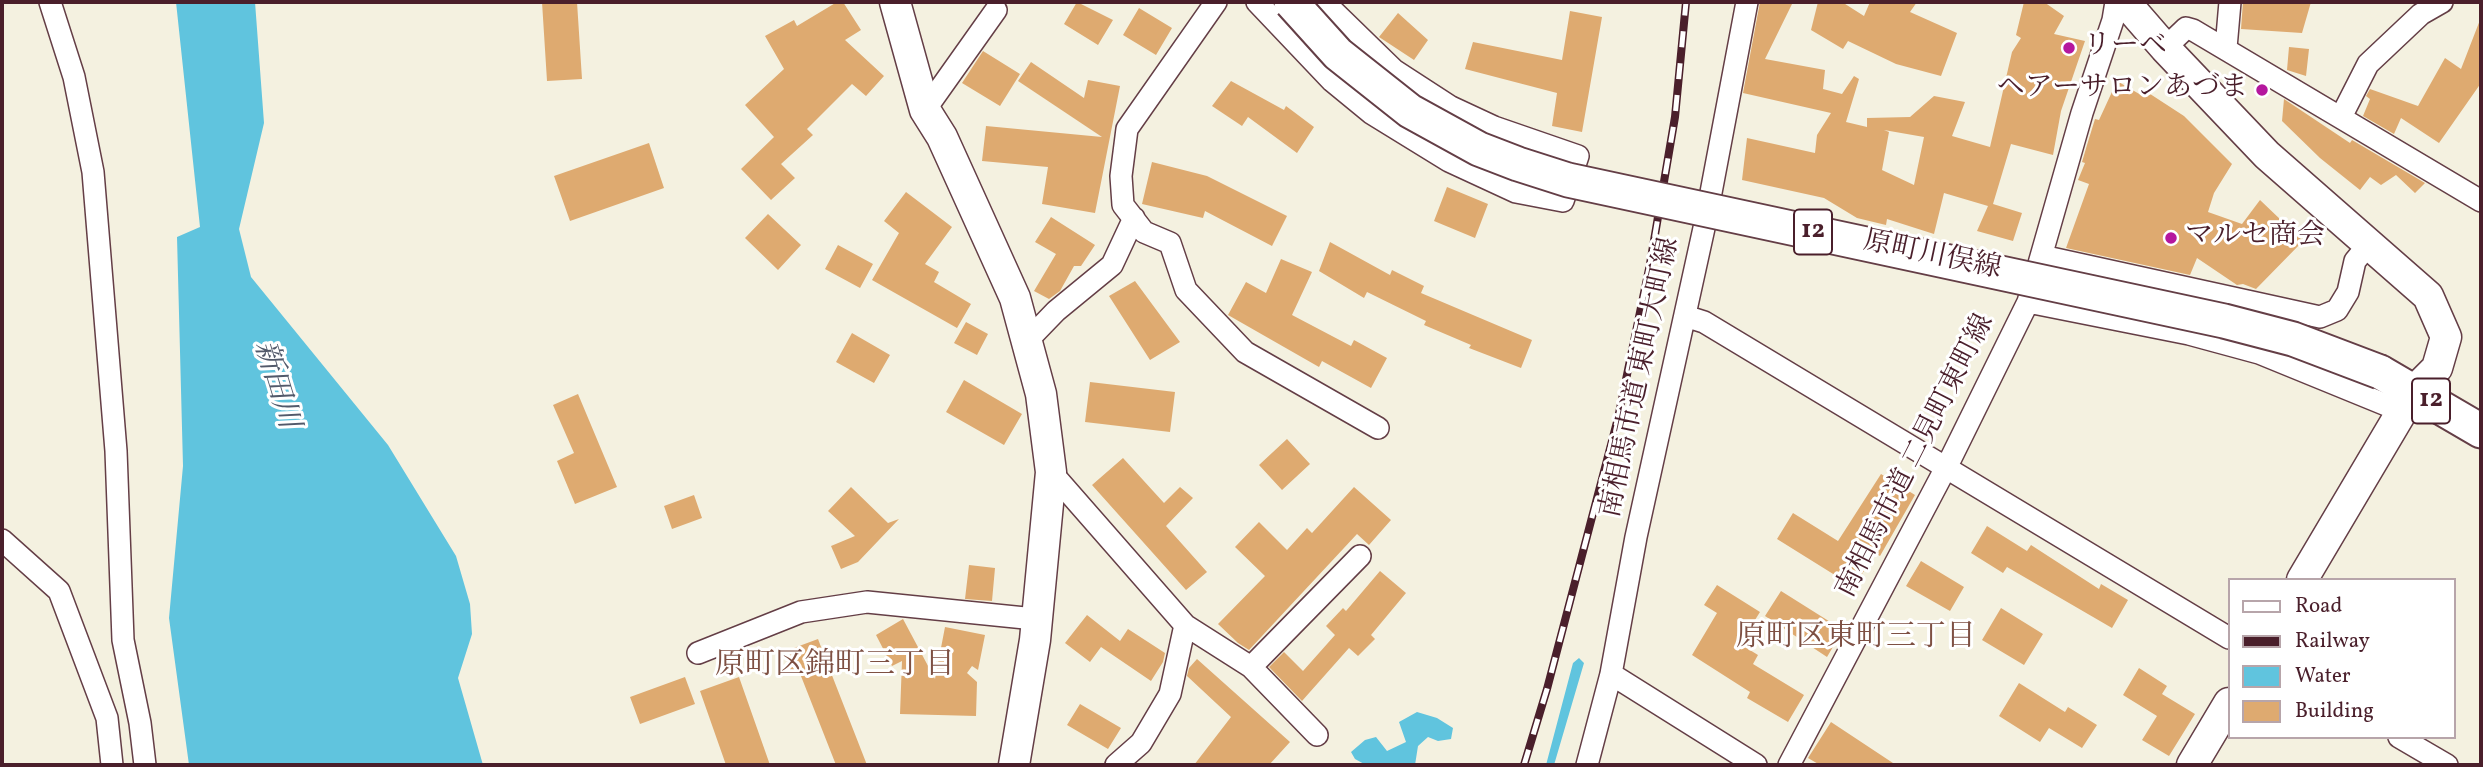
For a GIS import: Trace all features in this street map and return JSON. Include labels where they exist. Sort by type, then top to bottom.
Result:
[{"type":"main road","name":"原町川俣線","points":[[1292,2],[1338,54],[1401,104],[1459,139],[1518,164],[1568,180],[2224,321],[2293,339],[2380,372],[2408,401],[2481,431]]},
{"type":"street","points":[[50,2],[74,77],[93,172],[116,451],[123,640],[140,723],[145,765]]},
{"type":"street","points":[[895,2],[925,110],[942,137],[1015,298],[1041,394],[1051,472],[1035,640],[1014,765]]},
{"type":"street","points":[[1216,2],[1127,129],[1121,176],[1124,205],[1144,232],[1170,243],[1186,290],[1245,352],[1378,428]]},
{"type":"street","points":[[1257,2],[1332,80],[1371,113],[1449,161],[1516,192],[1563,201],[1578,156],[1494,127],[1451,107],[1394,70],[1324,2]]},
{"type":"street","name":"南相馬市道 東町大町線","points":[[1587,765],[1611,674],[1646,487],[1708,209],[1747,2]]},
{"type":"street","name":"南相馬市道 二見町東町線","points":[[1789,765],[1946,466],[2035,279],[2082,113],[2113,20],[2116,2]]},
{"type":"street","points":[[2125,2],[2267,155],[2428,296],[2446,337],[2437,368],[2408,401],[2303,578]]},
{"type":"street","points":[[2226,48],[2230,2]]},
{"type":"street","points":[[2341,117],[2368,64],[2421,14],[2442,2]]},
{"type":"street","points":[[925,110],[996,10]]},
{"type":"street","points":[[2165,48],[2186,28],[2226,48],[2481,201]]},
{"type":"street","points":[[1708,209],[2035,279],[2320,317],[2337,310],[2348,292],[2355,261],[2369,244]]},
{"type":"street","points":[[1027,341],[1112,265],[1134,218]]},
{"type":"street","points":[[2035,279],[2189,334],[2408,401]]},
{"type":"street","points":[[1685,316],[1704,322],[2228,637]]},
{"type":"street","points":[[1051,472],[1185,625],[1251,667],[1317,735]]},
{"type":"street","points":[[2,540],[59,591],[76,644],[107,718],[112,765]]},
{"type":"street","points":[[1251,667],[1360,556]]},
{"type":"street","points":[[698,653],[801,612],[867,602],[1035,619]]},
{"type":"street","points":[[1116,765],[1141,743],[1170,694],[1185,625]]},
{"type":"street","points":[[1611,674],[1756,765]]},
{"type":"street","points":[[2192,765],[2228,705]]},
{"type":"street","points":[[2402,739],[2447,765]]},
{"type":"water","name":"新田川","points":[[176,2],[255,2],[264,123],[239,229],[251,277],[388,445],[456,556],[470,604],[472,634],[458,678],[483,765],[189,765],[169,618],[183,466],[177,237],[200,227]]},
{"type":"water","points":[[1579,658],[1584,663],[1554,765],[1546,765],[1573,663]]},
{"type":"water","points":[[1417,712],[1437,718],[1453,728],[1451,739],[1438,741],[1428,737],[1418,746],[1415,765],[1366,765],[1355,759],[1351,752],[1365,740],[1376,737],[1387,751],[1406,742],[1399,722]]},
{"type":"building","points":[[542,2],[577,2],[582,79],[547,81]]},
{"type":"building","points":[[837,2],[843,2],[861,30],[845,40],[884,76],[866,96],[852,84],[807,129],[813,135],[781,164],[795,178],[771,200],[741,169],[774,137],[745,105],[784,69],[765,36],[794,20],[797,26]]},
{"type":"building","points":[[1077,2],[1113,20],[1098,45],[1064,24]]},
{"type":"building","points":[[1760,2],[1793,2],[1765,59],[1825,70],[1823,89],[1842,94],[1854,76],[1859,79],[1846,122],[1867,127],[1867,118],[1910,117],[1934,96],[1965,102],[1952,136],[1990,147],[2012,52],[2021,38],[2016,35],[2024,2],[2044,2],[2064,16],[2054,34],[2085,41],[2061,111],[2053,155],[2011,144],[1993,204],[2022,213],[2013,241],[1977,231],[1988,206],[1944,193],[1934,234],[1887,219],[1886,225],[1857,218],[1824,198],[1742,180],[1747,138],[1815,153],[1817,135],[1831,113],[1743,93]],"holes":[[[1884,130],[1924,137],[1914,185],[1882,170],[1889,132]]]},
{"type":"building","points":[[1818,2],[1842,2],[1864,16],[1870,2],[1917,2],[1910,12],[1957,33],[1941,76],[1896,64],[1848,41],[1843,49],[1811,30]]},
{"type":"building","points":[[2243,2],[2311,2],[2302,33],[2241,29]]},
{"type":"building","points":[[1139,8],[1172,28],[1156,55],[1123,35]]},
{"type":"building","points":[[1570,11],[1602,17],[1582,132],[1552,126],[1557,93],[1465,69],[1473,42],[1562,60]]},
{"type":"building","points":[[1398,13],[1428,40],[1414,60],[1379,37]]},
{"type":"building","points":[[2480,20],[2481,83],[2439,143],[2401,118],[2394,134],[2363,116],[2370,99],[2366,96],[2370,89],[2418,106],[2445,58],[2461,69]]},
{"type":"building","points":[[2289,47],[2309,49],[2306,76],[2287,70]]},
{"type":"building","points":[[983,51],[1020,74],[1000,106],[962,83]]},
{"type":"building","points":[[1031,62],[1084,98],[1088,80],[1120,86],[1095,213],[1042,204],[1048,167],[982,161],[986,126],[1102,137],[1018,81]]},
{"type":"building","points":[[1231,81],[1284,110],[1286,106],[1314,127],[1297,153],[1248,117],[1242,126],[1212,106]]},
{"type":"building","points":[[2117,81],[2141,95],[2144,90],[2184,116],[2232,164],[2214,193],[2208,212],[2242,224],[2260,200],[2303,241],[2256,289],[2243,284],[2237,285],[2197,258],[2190,275],[2066,248],[2089,184],[2078,180],[2085,163],[2082,162],[2087,145],[2095,119],[2099,120]]},
{"type":"building","points":[[2284,99],[2350,143],[2352,140],[2425,183],[2415,193],[2396,175],[2381,185],[2370,177],[2360,190],[2320,158],[2282,121]]},
{"type":"building","points":[[649,143],[664,188],[570,221],[554,176]]},
{"type":"building","points":[[1152,162],[1207,176],[1287,216],[1272,246],[1205,211],[1203,218],[1142,204]]},
{"type":"building","points":[[1447,187],[1488,204],[1475,238],[1434,221]]},
{"type":"building","points":[[906,192],[952,227],[925,264],[939,272],[934,282],[971,304],[957,328],[872,280],[899,233],[884,221]]},
{"type":"building","points":[[768,214],[801,245],[778,270],[745,238]]},
{"type":"building","points":[[1051,217],[1095,245],[1081,266],[1074,266],[1060,291],[1049,299],[1034,291],[1056,254],[1035,242]]},
{"type":"building","points":[[1330,242],[1390,275],[1392,270],[1424,286],[1421,293],[1532,340],[1521,368],[1469,348],[1471,345],[1424,325],[1426,321],[1367,292],[1364,298],[1319,271]]},
{"type":"building","points":[[838,245],[873,264],[860,288],[825,269]]},
{"type":"building","points":[[1281,259],[1312,272],[1292,315],[1351,346],[1354,340],[1387,358],[1371,388],[1322,361],[1319,367],[1228,315],[1246,282],[1266,293]]},
{"type":"building","points":[[1135,281],[1180,342],[1150,360],[1109,296]]},
{"type":"building","points":[[966,322],[988,334],[977,355],[954,343]]},
{"type":"building","points":[[852,333],[890,355],[874,383],[836,362]]},
{"type":"building","points":[[964,380],[1022,414],[1004,445],[946,412]]},
{"type":"building","points":[[1090,382],[1175,392],[1170,432],[1085,422]]},
{"type":"building","points":[[578,394],[617,487],[575,504],[557,461],[574,453],[553,405]]},
{"type":"building","points":[[1287,439],[1310,464],[1282,490],[1259,465]]},
{"type":"building","points":[[1123,458],[1164,503],[1180,487],[1193,498],[1166,526],[1207,572],[1186,590],[1092,485]]},
{"type":"building","points":[[1881,474],[1915,495],[1880,556],[1875,553],[1854,587],[1777,539],[1793,513],[1838,541]]},
{"type":"building","points":[[851,487],[888,523],[899,519],[858,562],[841,569],[831,546],[855,536],[828,511]]},
{"type":"building","points":[[1354,487],[1391,520],[1369,545],[1357,534],[1249,650],[1238,643],[1218,624],[1265,576],[1235,547],[1259,522],[1287,550],[1307,528],[1312,533]]},
{"type":"building","points":[[694,495],[702,518],[672,529],[664,506]]},
{"type":"building","points":[[1987,526],[2027,551],[2031,545],[2099,589],[2101,584],[2128,600],[2112,628],[2007,567],[2003,573],[1971,553]]},
{"type":"building","points":[[1921,561],[1964,587],[1950,611],[1906,586]]},
{"type":"building","points":[[969,565],[995,568],[992,601],[965,599]]},
{"type":"building","points":[[1380,571],[1406,593],[1371,635],[1375,639],[1358,656],[1349,648],[1302,701],[1269,667],[1284,652],[1303,671],[1335,635],[1326,626],[1343,608],[1346,611]]},
{"type":"building","points":[[1717,585],[1760,612],[1740,644],[1758,655],[1753,664],[1804,695],[1788,722],[1747,698],[1750,692],[1692,655],[1717,613],[1704,605]]},
{"type":"building","points":[[1781,591],[1843,630],[1827,657],[1765,616]]},
{"type":"building","points":[[2001,608],[2043,634],[2024,665],[1982,640]]},
{"type":"building","points":[[1087,615],[1120,641],[1128,629],[1165,653],[1163,662],[1151,681],[1101,647],[1090,662],[1065,643]]},
{"type":"building","points":[[903,619],[935,679],[945,627],[985,635],[978,670],[972,666],[967,673],[977,682],[976,716],[900,714],[902,661],[892,666],[876,635]]},
{"type":"building","points":[[818,639],[867,765],[836,765],[799,671],[792,674],[783,652]]},
{"type":"building","points":[[1197,659],[1290,742],[1269,765],[1194,765],[1231,717],[1187,676],[1189,668]]},
{"type":"building","points":[[2139,668],[2167,686],[2162,694],[2195,714],[2169,756],[2142,740],[2157,716],[2123,695]]},
{"type":"building","points":[[685,677],[695,704],[640,724],[630,697]]},
{"type":"building","points":[[739,677],[770,765],[726,765],[700,691]]},
{"type":"building","points":[[2019,683],[2065,712],[2068,707],[2097,725],[2082,748],[2049,728],[2040,742],[1999,716]]},
{"type":"building","points":[[1080,704],[1121,728],[1108,749],[1067,725]]},
{"type":"building","points":[[1831,722],[1896,765],[1820,765],[1808,758]]},
{"type":"railway","points":[[1524,765],[1547,689],[1618,418],[1650,264],[1675,117],[1686,2]]},
{"type":"place","name":"リーベ","points":[[2069,48]]},
{"type":"place","name":"ヘアーサロンあづま","points":[[2262,90]]},
{"type":"place","name":"マルセ商会","points":[[2171,238]]},
{"type":"district","name":"原町区東町三丁目","points":[[1856,639]]},
{"type":"district","name":"原町区錦町三丁目","points":[[835,667]]}]
